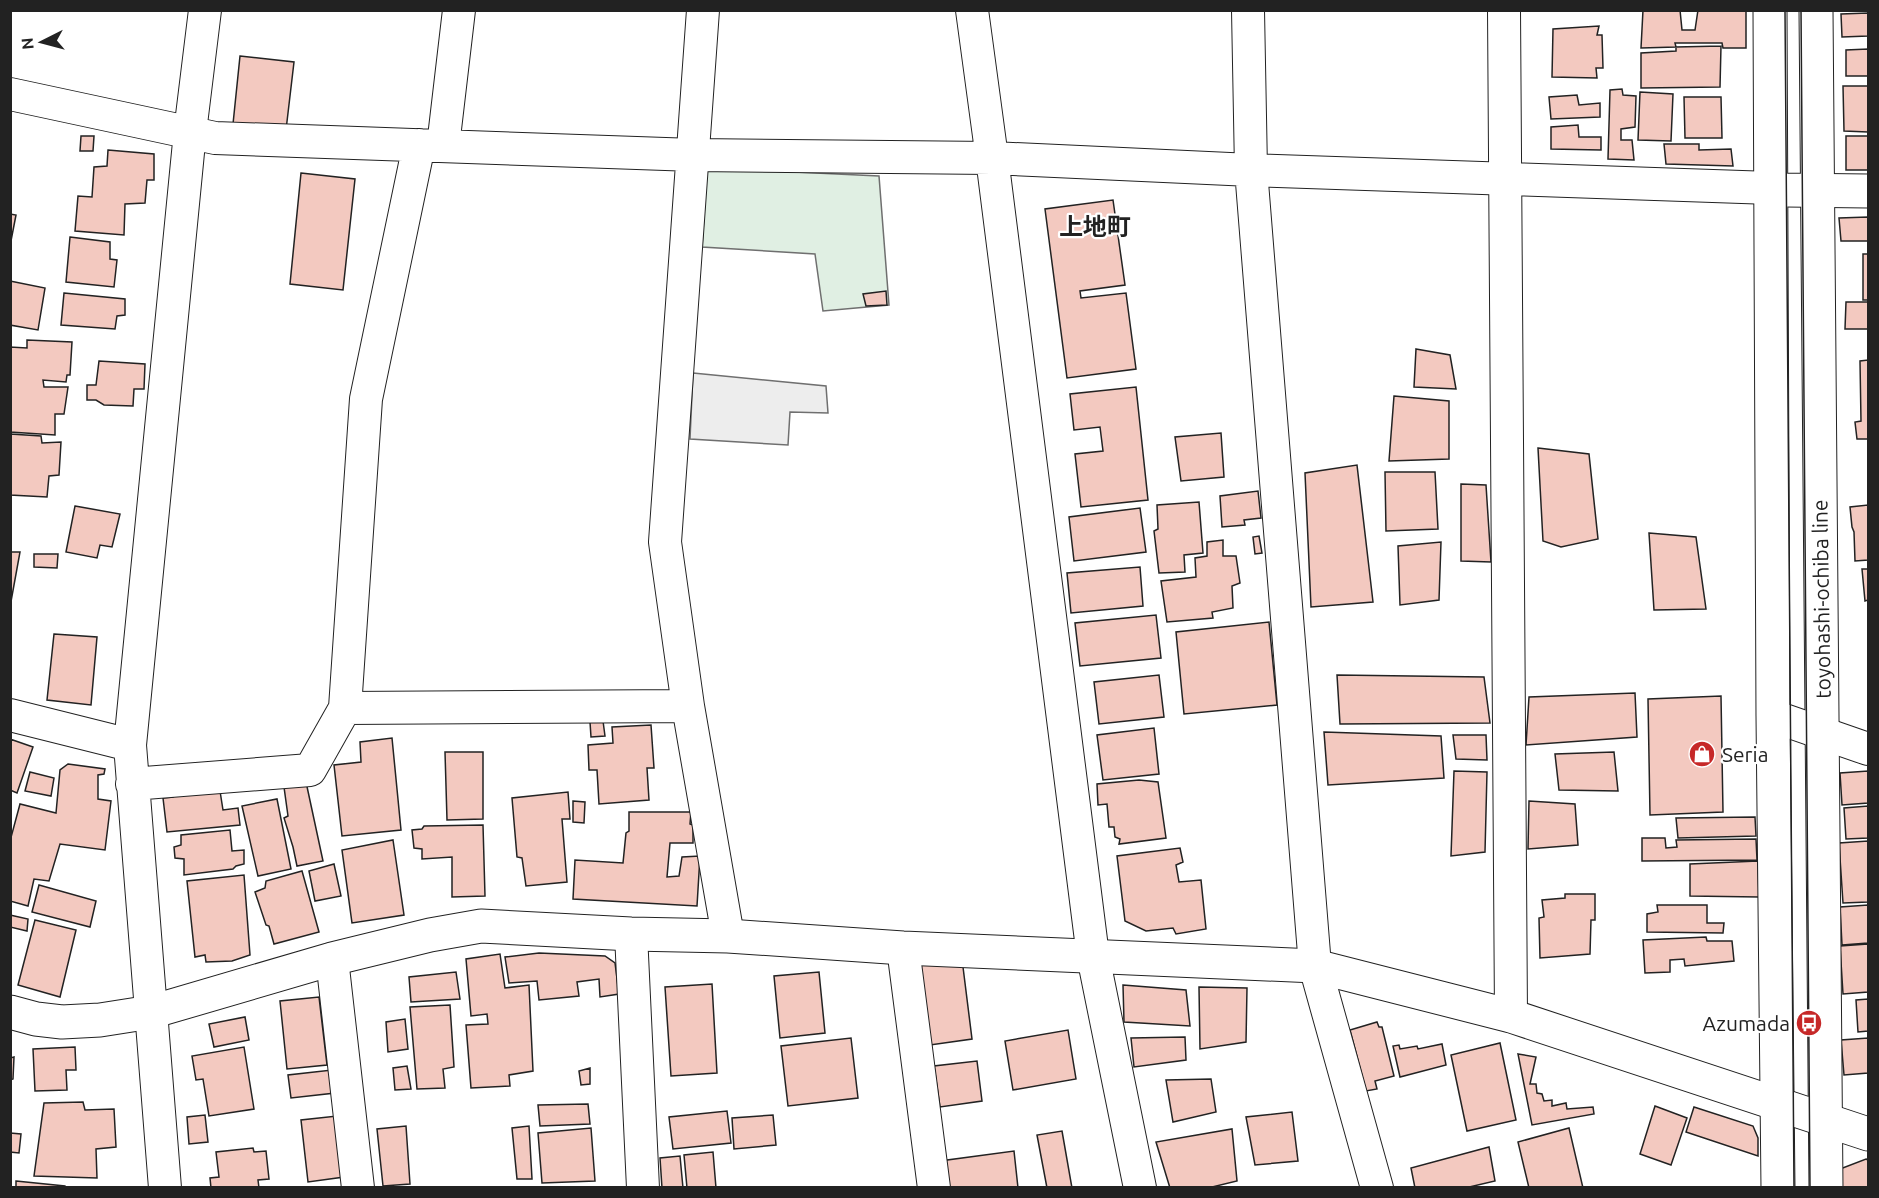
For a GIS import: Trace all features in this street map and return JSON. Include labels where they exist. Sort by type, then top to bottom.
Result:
[{"type":"main road","points":[[1770,10],[1778,1188]]},
{"type":"main road","name":"toyohashi-ochiba line","points":[[1816,10],[1826,1188]]},
{"type":"main road","points":[[1772,188],[1869,191]]},
{"type":"main road","points":[[10,1012],[36,1019],[62,1022],[100,1020],[151,1012],[332,959],[430,935],[481,926],[631,934],[728,936],[903,948],[1315,966],[1511,1016],[1869,1134]]},
{"type":"street","points":[[165,1188],[130,745],[190,132],[205,10]]},
{"type":"street","points":[[132,784],[310,770],[345,708],[366,399],[431,145],[459,10]]},
{"type":"street","points":[[703,10],[665,542],[688,706],[728,936]]},
{"type":"street","points":[[972,10],[1093,956],[1140,1188]]},
{"type":"street","points":[[1248,10],[1251,170],[1315,966],[1377,1188]]},
{"type":"street","points":[[1504,10],[1511,1016]]},
{"type":"street","points":[[10,94],[215,138],[694,155],[992,158],[1251,170],[1772,188]]},
{"type":"street","points":[[345,708],[688,706]]},
{"type":"street","points":[[10,715],[130,745]]},
{"type":"street","points":[[1773,716],[1869,749]]},
{"type":"street","points":[[631,934],[643,1188]]},
{"type":"street","points":[[903,948],[934,1188]]},
{"type":"street","points":[[332,959],[358,1188]]},
{"type":"green space","points":[[707,168],[879,176],[889,305],[823,311],[815,254],[702,247]]},
{"type":"shaded area","points":[[693,373],[826,386],[828,413],[790,412],[788,445],[690,439]]},
{"type":"building","points":[[1643,10],[1680,10],[1682,30],[1695,30],[1698,10],[1746,10],[1746,48],[1723,48],[1722,43],[1675,43],[1676,47],[1641,48]]},
{"type":"building","points":[[1868,13],[1868,36],[1842,37],[1841,14]]},
{"type":"building","points":[[1599,26],[1597,35],[1602,35],[1603,68],[1596,68],[1597,78],[1552,77],[1553,29]]},
{"type":"building","points":[[1721,46],[1720,87],[1641,88],[1641,53],[1676,51],[1676,47]]},
{"type":"building","points":[[1868,49],[1868,76],[1846,76],[1846,50]]},
{"type":"building","points":[[240,56],[294,62],[286,130],[233,124]]},
{"type":"building","points":[[1843,86],[1868,86],[1868,132],[1844,131]]},
{"type":"building","points":[[1622,89],[1623,95],[1636,96],[1635,127],[1621,129],[1621,140],[1632,140],[1634,160],[1608,159],[1610,90]]},
{"type":"building","points":[[1640,92],[1673,94],[1671,141],[1638,140]]},
{"type":"building","points":[[1577,95],[1579,105],[1600,103],[1600,117],[1551,119],[1549,97]]},
{"type":"building","points":[[1684,97],[1721,97],[1722,138],[1685,138]]},
{"type":"building","points":[[1578,125],[1579,137],[1601,137],[1601,150],[1551,149],[1551,127]]},
{"type":"building","points":[[81,136],[94,136],[93,151],[80,151]]},
{"type":"building","points":[[1846,136],[1868,136],[1868,170],[1846,170]]},
{"type":"building","points":[[1664,144],[1699,144],[1699,150],[1731,149],[1733,166],[1666,164]]},
{"type":"building","points":[[108,150],[154,154],[154,180],[147,180],[145,203],[125,204],[124,235],[75,231],[78,196],[92,197],[94,167],[107,166]]},
{"type":"building","points":[[301,173],[355,179],[343,290],[290,284]]},
{"type":"building","points":[[1113,200],[1125,285],[1080,291],[1081,298],[1126,293],[1136,369],[1067,378],[1045,209]]},
{"type":"building","points":[[10,214],[16,215],[10,246]]},
{"type":"building","points":[[1868,217],[1868,241],[1841,241],[1839,218]]},
{"type":"building","points":[[70,237],[110,242],[110,259],[117,260],[114,287],[66,282]]},
{"type":"building","points":[[1863,254],[1868,254],[1868,300],[1863,300]]},
{"type":"building","points":[[10,281],[45,288],[38,330],[10,325]]},
{"type":"building","points":[[886,291],[887,305],[866,306],[863,294]]},
{"type":"building","points":[[64,293],[125,299],[125,315],[117,316],[115,329],[61,325]]},
{"type":"building","points":[[1846,302],[1868,302],[1868,329],[1845,329]]},
{"type":"building","points":[[27,340],[72,342],[70,375],[67,375],[66,382],[43,380],[44,387],[68,387],[64,414],[55,414],[55,435],[10,432],[10,347],[27,348]]},
{"type":"building","points":[[1416,349],[1450,355],[1456,389],[1414,387]]},
{"type":"building","points":[[1868,360],[1868,439],[1857,439],[1855,422],[1861,421],[1860,361]]},
{"type":"building","points":[[99,361],[145,364],[144,389],[134,389],[133,406],[104,405],[96,400],[87,400],[87,385],[96,385]]},
{"type":"building","points":[[1136,387],[1148,500],[1081,507],[1075,454],[1103,451],[1100,427],[1074,430],[1070,394]]},
{"type":"building","points":[[1394,396],[1449,401],[1449,459],[1389,461]]},
{"type":"building","points":[[1221,433],[1224,477],[1181,481],[1175,437]]},
{"type":"building","points":[[10,434],[41,436],[42,443],[61,442],[59,475],[49,476],[47,497],[10,495]]},
{"type":"building","points":[[1538,448],[1589,454],[1598,539],[1561,547],[1543,541]]},
{"type":"building","points":[[1357,465],[1373,602],[1311,607],[1305,473]]},
{"type":"building","points":[[1385,472],[1435,472],[1438,529],[1386,531]]},
{"type":"building","points":[[1461,484],[1486,485],[1491,562],[1461,561]]},
{"type":"building","points":[[1258,491],[1261,518],[1244,520],[1245,525],[1222,527],[1220,496]]},
{"type":"building","points":[[1199,502],[1203,553],[1184,555],[1185,572],[1159,573],[1154,531],[1158,529],[1157,505]]},
{"type":"building","points":[[1868,505],[1868,560],[1855,561],[1850,507]]},
{"type":"building","points":[[75,506],[120,514],[112,547],[100,545],[97,558],[66,552]]},
{"type":"building","points":[[1140,508],[1146,552],[1074,561],[1069,517]]},
{"type":"building","points":[[1649,533],[1696,537],[1706,609],[1654,610]]},
{"type":"building","points":[[1259,536],[1262,553],[1255,554],[1253,537]]},
{"type":"building","points":[[1223,540],[1223,556],[1236,556],[1240,583],[1232,586],[1233,608],[1212,612],[1213,618],[1167,622],[1161,581],[1196,577],[1195,558],[1207,556],[1207,542]]},
{"type":"building","points":[[1441,542],[1439,600],[1400,605],[1398,546]]},
{"type":"building","points":[[10,552],[20,552],[10,607]]},
{"type":"building","points":[[34,554],[58,554],[57,568],[34,567]]},
{"type":"building","points":[[1140,567],[1143,606],[1071,613],[1067,573]]},
{"type":"building","points":[[1862,569],[1868,569],[1868,600],[1865,601]]},
{"type":"building","points":[[1156,615],[1161,658],[1080,666],[1075,623]]},
{"type":"building","points":[[1269,622],[1277,705],[1184,714],[1176,632]]},
{"type":"building","points":[[54,634],[97,637],[91,705],[47,700]]},
{"type":"building","points":[[1159,675],[1164,717],[1099,724],[1094,682]]},
{"type":"building","points":[[1337,675],[1484,677],[1490,723],[1340,724]]},
{"type":"building","points":[[1635,693],[1637,737],[1526,745],[1529,697]]},
{"type":"building","points":[[1721,696],[1723,812],[1650,815],[1648,699]]},
{"type":"building","points":[[603,721],[605,736],[591,737],[590,722]]},
{"type":"building","points":[[651,725],[654,768],[647,768],[649,800],[599,804],[597,770],[589,770],[588,745],[613,743],[612,727]]},
{"type":"building","points":[[1154,728],[1159,774],[1103,780],[1097,735]]},
{"type":"building","points":[[1324,732],[1441,736],[1444,778],[1328,785]]},
{"type":"building","points":[[1453,735],[1486,735],[1487,760],[1456,759]]},
{"type":"building","points":[[392,738],[401,830],[342,836],[334,765],[361,762],[360,742]]},
{"type":"building","points":[[10,739],[33,747],[17,793],[10,790]]},
{"type":"building","points":[[445,752],[483,752],[483,819],[447,820]]},
{"type":"building","points":[[1614,752],[1618,791],[1559,790],[1555,754]]},
{"type":"building","points":[[68,764],[105,769],[104,774],[98,775],[98,799],[111,801],[105,850],[60,844],[49,881],[34,879],[28,906],[10,901],[10,841],[20,804],[56,813],[60,770]]},
{"type":"building","points":[[1454,771],[1487,772],[1485,852],[1451,856]]},
{"type":"building","points":[[1868,771],[1868,803],[1842,805],[1840,773]]},
{"type":"building","points":[[30,772],[54,778],[51,796],[25,791]]},
{"type":"building","points":[[1139,780],[1158,782],[1166,838],[1119,844],[1120,839],[1115,837],[1114,827],[1109,827],[1107,804],[1098,805],[1097,784]]},
{"type":"building","points":[[306,782],[323,861],[297,866],[284,818],[288,816],[284,787]]},
{"type":"building","points":[[220,791],[223,810],[238,808],[240,825],[167,832],[163,798],[173,797],[174,792]]},
{"type":"building","points":[[568,792],[570,819],[562,819],[567,882],[526,886],[522,858],[517,857],[512,798]]},
{"type":"building","points":[[277,799],[291,869],[258,876],[242,806]]},
{"type":"building","points":[[573,801],[585,802],[584,823],[573,822]]},
{"type":"building","points":[[1529,801],[1575,804],[1578,845],[1528,849]]},
{"type":"building","points":[[1868,806],[1868,838],[1846,839],[1844,808]]},
{"type":"building","points":[[629,812],[691,812],[693,843],[670,843],[667,877],[679,876],[682,857],[700,856],[697,906],[573,899],[575,860],[623,863],[626,833],[629,831]]},
{"type":"building","points":[[1755,817],[1756,836],[1678,838],[1676,818]]},
{"type":"building","points":[[483,825],[485,896],[452,897],[452,857],[422,859],[422,849],[414,848],[412,830],[422,829],[424,826]]},
{"type":"building","points":[[230,830],[232,851],[244,850],[244,864],[233,869],[184,875],[184,859],[175,858],[174,847],[181,845],[181,835]]},
{"type":"building","points":[[1642,838],[1665,838],[1666,848],[1677,847],[1676,840],[1756,839],[1757,860],[1642,861]]},
{"type":"building","points":[[393,840],[404,915],[352,923],[342,850]]},
{"type":"building","points":[[1868,841],[1868,902],[1843,903],[1839,843]]},
{"type":"building","points":[[1180,848],[1183,862],[1176,865],[1179,882],[1201,880],[1206,929],[1176,934],[1173,928],[1146,931],[1125,921],[1117,856]]},
{"type":"building","points":[[1758,861],[1759,897],[1690,896],[1690,864]]},
{"type":"building","points":[[334,864],[341,896],[315,901],[309,871]]},
{"type":"building","points":[[302,871],[319,932],[274,944],[255,892],[265,888],[266,881]]},
{"type":"building","points":[[244,875],[250,955],[232,961],[206,962],[205,955],[195,957],[187,881]]},
{"type":"building","points":[[39,885],[96,901],[90,927],[32,912]]},
{"type":"building","points":[[1565,894],[1595,894],[1595,920],[1591,920],[1590,954],[1540,958],[1539,918],[1544,917],[1542,900],[1565,898]]},
{"type":"building","points":[[1657,905],[1707,905],[1707,923],[1724,923],[1723,933],[1647,932],[1647,914],[1658,912]]},
{"type":"building","points":[[1868,905],[1868,943],[1842,945],[1840,907]]},
{"type":"building","points":[[10,915],[28,919],[27,931],[10,927]]},
{"type":"building","points":[[35,920],[76,930],[60,997],[18,985]]},
{"type":"building","points":[[1706,937],[1707,941],[1732,941],[1734,961],[1685,966],[1684,959],[1670,960],[1670,972],[1645,973],[1643,940]]},
{"type":"building","points":[[1868,944],[1868,992],[1843,994],[1840,946]]},
{"type":"building","points":[[539,953],[605,956],[615,963],[619,994],[600,997],[599,979],[577,982],[579,996],[539,1000],[537,981],[509,983],[505,957]]},
{"type":"building","points":[[500,954],[505,988],[529,985],[533,1071],[509,1075],[510,1086],[471,1088],[466,1025],[488,1024],[487,1014],[471,1016],[466,959]]},
{"type":"building","points":[[962,959],[972,1039],[923,1046],[913,965]]},
{"type":"building","points":[[456,972],[460,999],[411,1002],[409,977]]},
{"type":"building","points":[[819,972],[825,1033],[780,1038],[774,976]]},
{"type":"building","points":[[712,984],[717,1073],[671,1076],[665,987]]},
{"type":"building","points":[[1123,985],[1186,990],[1190,1026],[1124,1022]]},
{"type":"building","points":[[1199,987],[1247,988],[1246,1042],[1200,1049]]},
{"type":"building","points":[[319,997],[327,1065],[287,1069],[280,1001]]},
{"type":"building","points":[[1868,999],[1868,1031],[1858,1032],[1856,1000]]},
{"type":"building","points":[[450,1005],[454,1067],[443,1069],[445,1088],[417,1089],[410,1007]]},
{"type":"building","points":[[245,1017],[249,1040],[214,1047],[209,1024]]},
{"type":"building","points":[[405,1019],[408,1049],[388,1052],[386,1022]]},
{"type":"building","points":[[1377,1022],[1379,1027],[1382,1027],[1394,1076],[1375,1081],[1377,1089],[1366,1091],[1350,1030]]},
{"type":"building","points":[[1068,1030],[1076,1079],[1013,1090],[1005,1041]]},
{"type":"building","points":[[1185,1037],[1186,1060],[1134,1067],[1131,1038]]},
{"type":"building","points":[[851,1038],[858,1098],[788,1106],[781,1046]]},
{"type":"building","points":[[1868,1038],[1868,1073],[1844,1075],[1841,1040]]},
{"type":"building","points":[[1500,1043],[1516,1120],[1467,1131],[1451,1055]]},
{"type":"building","points":[[1442,1044],[1446,1065],[1400,1077],[1393,1046],[1399,1045],[1400,1049],[1417,1046],[1418,1049]]},
{"type":"building","points":[[75,1047],[76,1070],[66,1070],[67,1090],[35,1091],[33,1049]]},
{"type":"building","points":[[244,1047],[254,1109],[209,1116],[203,1079],[196,1080],[192,1056]]},
{"type":"building","points":[[1518,1054],[1536,1057],[1530,1084],[1536,1084],[1537,1093],[1542,1094],[1544,1101],[1552,1100],[1552,1106],[1566,1103],[1567,1109],[1593,1107],[1594,1114],[1532,1125]]},
{"type":"building","points":[[14,1057],[13,1079],[10,1080],[10,1058]]},
{"type":"building","points":[[977,1061],[982,1101],[940,1107],[934,1066]]},
{"type":"building","points":[[407,1066],[411,1089],[395,1090],[393,1068]]},
{"type":"building","points":[[590,1068],[590,1084],[581,1085],[579,1071]]},
{"type":"building","points":[[332,1070],[335,1093],[291,1098],[288,1075]]},
{"type":"building","points":[[1211,1079],[1216,1112],[1173,1122],[1166,1080]]},
{"type":"building","points":[[83,1102],[85,1110],[114,1109],[116,1147],[96,1149],[97,1178],[34,1176],[44,1103]]},
{"type":"building","points":[[588,1104],[590,1124],[540,1126],[538,1105]]},
{"type":"building","points":[[1655,1106],[1687,1118],[1671,1165],[1640,1154]]},
{"type":"building","points":[[1694,1107],[1753,1126],[1758,1138],[1758,1156],[1686,1132]]},
{"type":"building","points":[[727,1111],[731,1143],[673,1149],[669,1117]]},
{"type":"building","points":[[1292,1112],[1298,1161],[1255,1165],[1246,1117]]},
{"type":"building","points":[[205,1115],[208,1142],[189,1144],[187,1117]]},
{"type":"building","points":[[773,1115],[776,1145],[734,1149],[732,1118]]},
{"type":"building","points":[[337,1116],[344,1177],[308,1182],[301,1120]]},
{"type":"building","points":[[406,1126],[410,1184],[383,1186],[377,1129]]},
{"type":"building","points":[[529,1126],[532,1179],[517,1179],[512,1128]]},
{"type":"building","points":[[591,1128],[595,1181],[542,1183],[538,1133]]},
{"type":"building","points":[[1569,1128],[1583,1188],[1529,1188],[1518,1142]]},
{"type":"building","points":[[1232,1129],[1237,1181],[1208,1188],[1170,1188],[1156,1142]]},
{"type":"building","points":[[1062,1131],[1072,1188],[1047,1188],[1037,1135]]},
{"type":"building","points":[[10,1133],[21,1134],[19,1153],[10,1152]]},
{"type":"building","points":[[1489,1147],[1495,1181],[1465,1188],[1415,1188],[1411,1168]]},
{"type":"building","points":[[253,1148],[254,1152],[266,1151],[269,1179],[258,1180],[259,1188],[211,1188],[210,1178],[219,1177],[216,1152]]},
{"type":"building","points":[[1014,1151],[1018,1188],[943,1188],[940,1161]]},
{"type":"building","points":[[713,1152],[716,1188],[687,1188],[684,1155]]},
{"type":"building","points":[[680,1156],[683,1188],[662,1188],[660,1158]]},
{"type":"building","points":[[1868,1160],[1868,1188],[1841,1188],[1840,1169]]},
{"type":"building","points":[[16,1181],[65,1186],[66,1188],[16,1188]]},
{"type":"tram line","points":[[1785,10],[1794,1188]]},
{"type":"tram line","points":[[1801,10],[1810,1188]]},
{"type":"place","name":"Seria","points":[[1702,754]]},
{"type":"place","name":"Azumada","points":[[1809,1023]]},
{"type":"district","name":"上地町","points":[[1095,226]]}]
